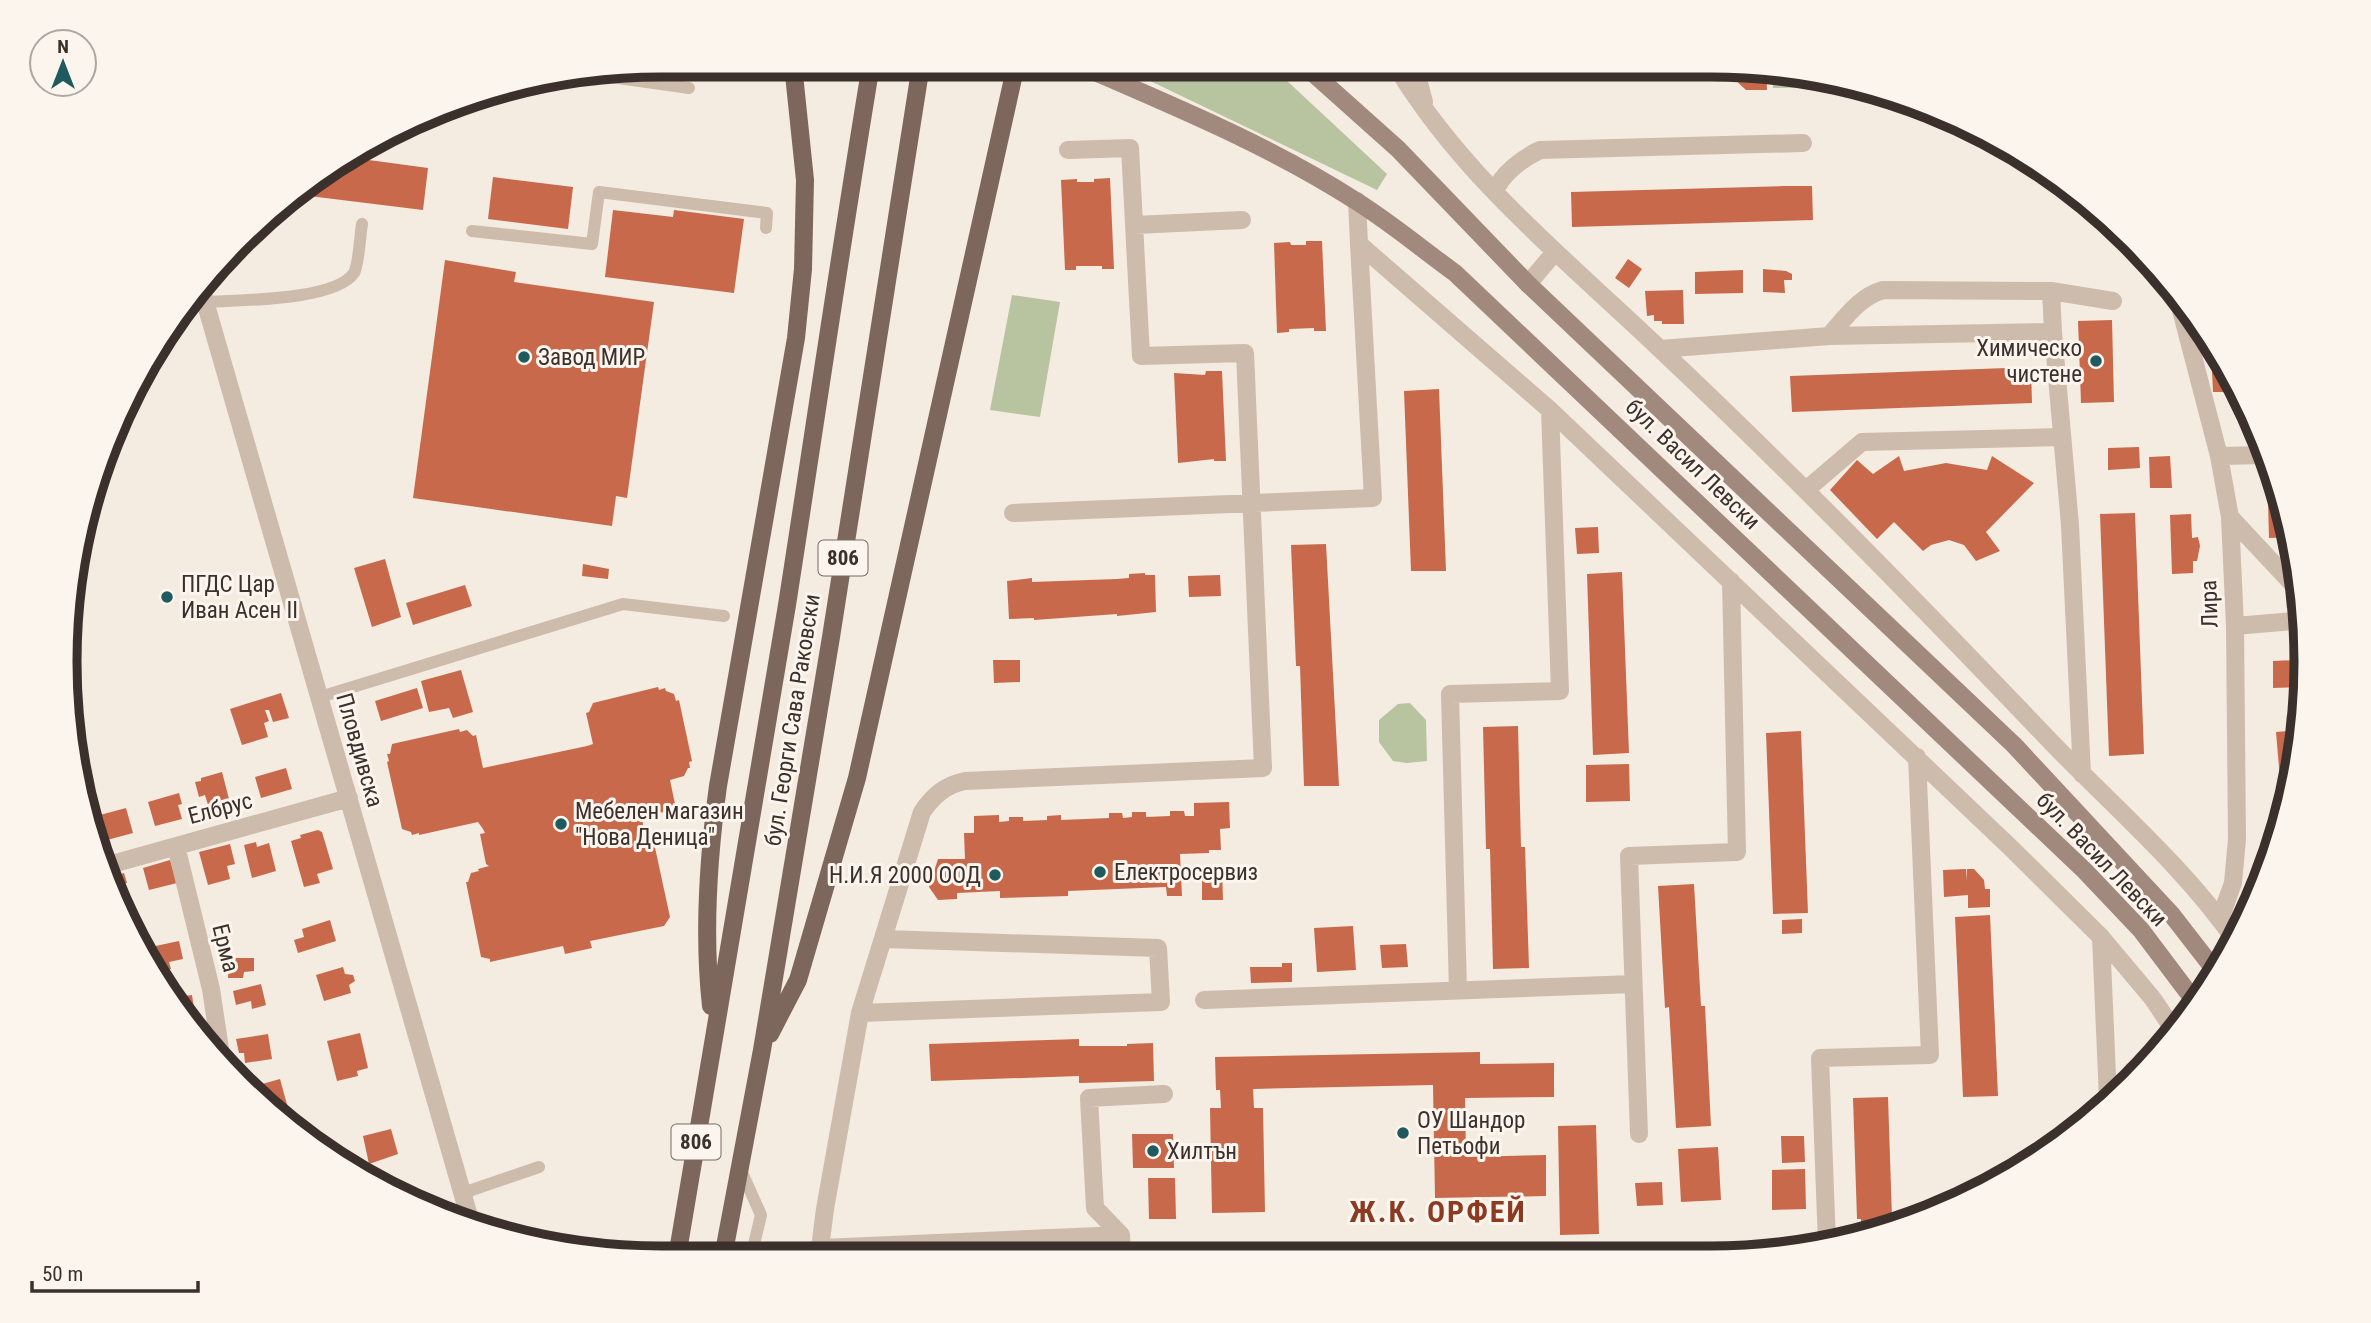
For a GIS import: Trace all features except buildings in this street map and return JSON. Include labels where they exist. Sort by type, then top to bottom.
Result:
[{"type":"main road","points":[[714,1027],[707,969],[708,860],[718,786],[799,315],[803,269],[805,180],[794,77]]},
{"type":"main road","name":"бул. Георги Сава Раковски","points":[[679,1246],[787,606],[842,236],[869,77]]},
{"type":"main road","name":"бул. Георги Сава Раковски","points":[[725,1246],[762,1050],[833,624],[919,77]]},
{"type":"main road","points":[[762,1050],[798,980],[858,778],[1013,77]]},
{"type":"main road","name":"бул. Васил Левски","points":[[1107,77],[1279,155],[1357,201],[1423,247],[1483,298],[2028,816],[2141,930],[2189,994]]},
{"type":"main road","name":"бул. Васил Левски","points":[[1317,77],[1398,149],[1528,284],[2014,745],[2172,915],[2210,964]]},
{"type":"street","points":[[1403,77],[1420,106],[1456,152],[1555,252],[1806,490],[2159,850],[2228,931]]},
{"type":"street","points":[[1418,77],[1428,115]]},
{"type":"street","points":[[1495,192],[1498,183],[1529,155],[1540,150],[1803,143]]},
{"type":"street","points":[[821,1246],[860,1013],[922,812],[936,794],[954,783],[1264,768],[1245,353],[1141,356],[1130,148],[1068,150]]},
{"type":"street","points":[[1013,513],[1373,498],[1357,201]]},
{"type":"street","points":[[1135,225],[1242,220]]},
{"type":"street","points":[[1359,244],[1550,410],[1917,757],[2101,937],[2169,1022]]},
{"type":"street","points":[[1528,284],[1555,252]]},
{"type":"street","points":[[1829,336],[1861,300],[1870,293],[1883,290],[2051,291],[2113,301]]},
{"type":"street","points":[[2051,291],[2070,525],[2082,774]]},
{"type":"street","name":"Пловдивска","points":[[205,298],[468,1213]]},
{"type":"street","name":"Лира","points":[[2184,321],[2218,456],[2230,517],[2235,626],[2237,839],[2233,883],[2220,919]]},
{"type":"street","points":[[1660,349],[1829,336],[2053,332]]},
{"type":"street","points":[[1458,990],[1450,694],[1560,691],[1550,410]]},
{"type":"street","points":[[1806,490],[1862,442],[2062,437]]},
{"type":"street","points":[[2218,456],[2256,455]]},
{"type":"street","points":[[2230,517],[2288,579]]},
{"type":"street","points":[[1639,1134],[1629,856],[1737,852],[1731,581]]},
{"type":"street","points":[[2235,626],[2293,621]]},
{"type":"street","points":[[1827,1234],[1820,1058],[1930,1055],[1917,757]]},
{"type":"street","name":"Елбрус","points":[[113,864],[349,798]]},
{"type":"street","name":"Ерма","points":[[176,846],[211,989],[219,1044]]},
{"type":"street","points":[[2101,937],[2108,1089]]},
{"type":"street","points":[[860,1013],[1161,1002],[1158,948],[885,939]]},
{"type":"street","points":[[1204,1000],[1633,984]]},
{"type":"street","points":[[1122,1246],[1121,1235],[1095,1208],[1089,1098],[1164,1094]]},
{"type":"street","points":[[926,1246],[1121,1235]]},
{"type":"lane","points":[[620,78],[689,88]]},
{"type":"lane","points":[[472,231],[592,244],[599,192],[768,213],[766,228]]},
{"type":"lane","points":[[206,296],[305,295],[341,284],[355,272],[362,224]]},
{"type":"lane","points":[[320,697],[623,604],[724,616]]},
{"type":"lane","points":[[739,1166],[761,1215],[753,1246]]},
{"type":"lane","points":[[463,1193],[539,1167]]},
{"type":"green space","points":[[1142,77],[1283,77],[1387,174],[1377,190]]},
{"type":"green space","points":[[1773,81],[1820,87],[1773,88]]},
{"type":"green space","points":[[1012,295],[1060,302],[1040,417],[990,410]]},
{"type":"green space","points":[[1410,703],[1426,720],[1427,761],[1393,761],[1379,742],[1379,720],[1398,704]]},
{"type":"place","name":"Завод МИР","points":[[524,357]]},
{"type":"place","name":"Химическо чистене","points":[[2096,361]]},
{"type":"place","name":"ПГДС Цар Иван Асен II","points":[[167,597]]},
{"type":"place","name":"Мебелен магазин \"Нова Деница\"","points":[[561,824]]},
{"type":"place","name":"Електросервиз","points":[[1100,872]]},
{"type":"place","name":"Н.И.Я 2000 ООД","points":[[995,875]]},
{"type":"place","name":"ОУ Шандор Петьофи","points":[[1403,1133]]},
{"type":"place","name":"Хилтън","points":[[1153,1151]]},
{"type":"district","name":"Ж.К. ОРФЕЙ","points":[[1438,1212]]}]
